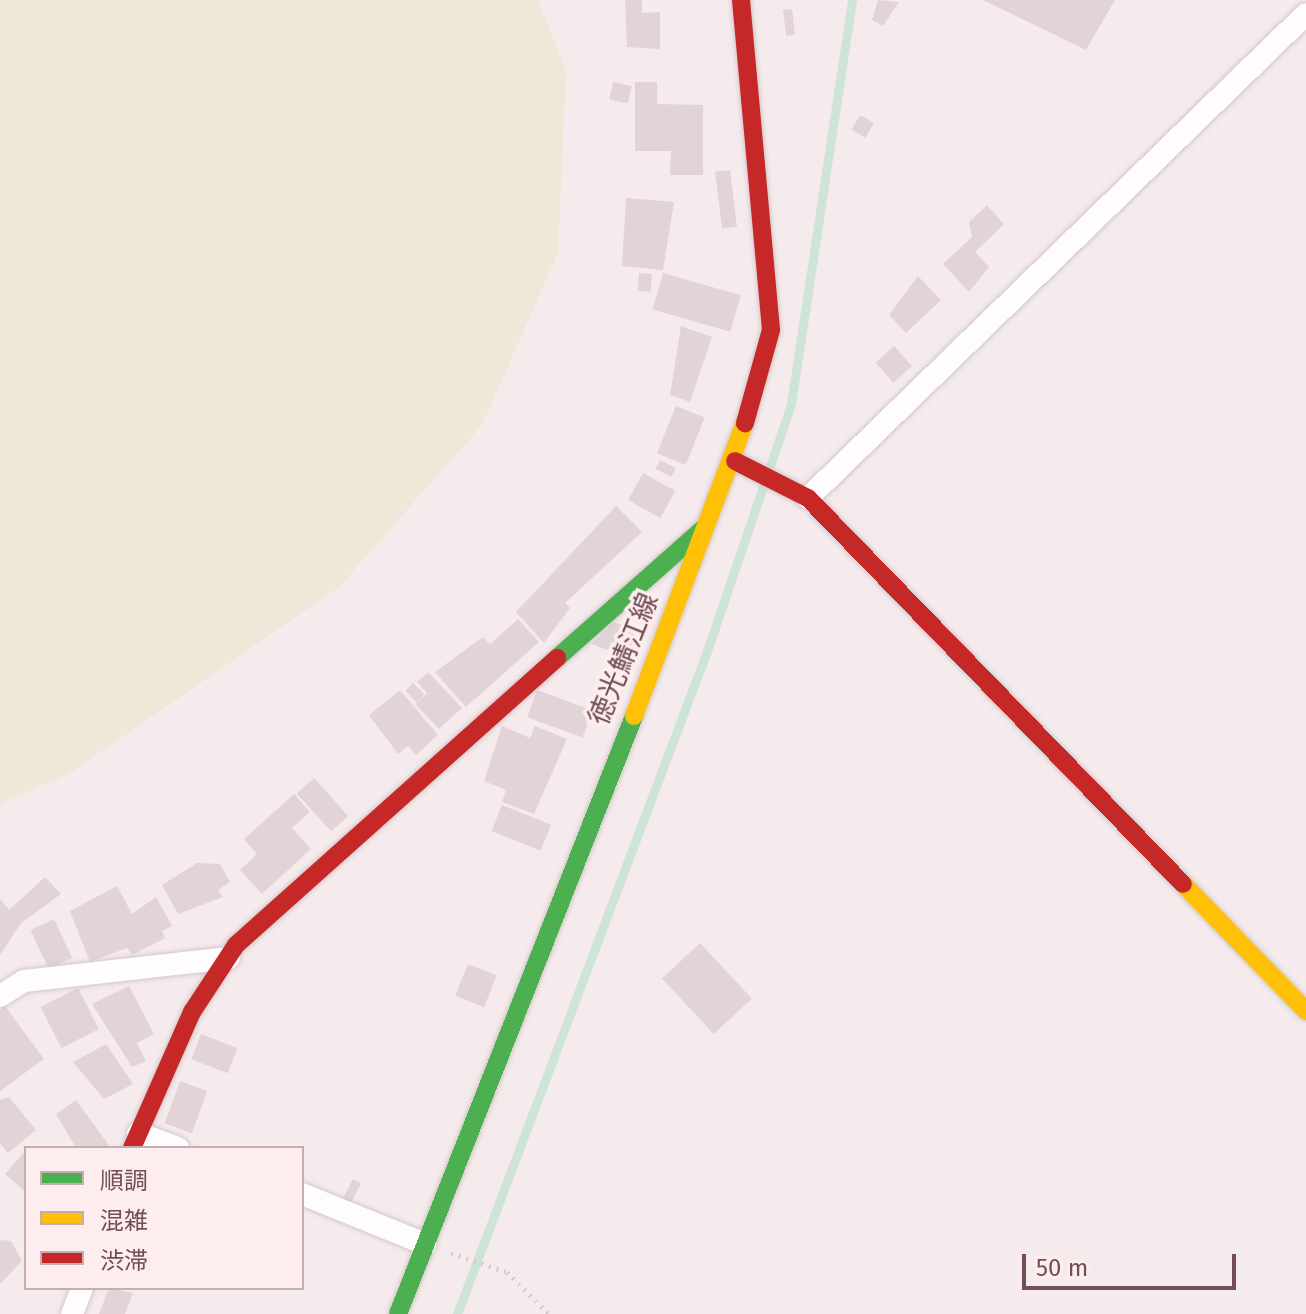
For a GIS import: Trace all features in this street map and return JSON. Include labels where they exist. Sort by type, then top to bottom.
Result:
[{"type":"street","name":"徳光鯖江線","points":[[398,1314],[735,461],[771,330],[741,0]]},
{"type":"street","points":[[808,498],[1306,14]]},
{"type":"street","points":[[735,461],[808,498],[1306,1011]]},
{"type":"street","points":[[167,1146],[135,1140],[192,1012],[229,958],[436,761],[712,521]]},
{"type":"street","points":[[0,996],[24,981],[229,958]]},
{"type":"street","points":[[304,1195],[425,1244]]},
{"type":"street","points":[[72,1314],[81,1290]]},
{"type":"path","points":[[425,1244],[507,1272],[549,1314]]},
{"type":"shaded area","points":[[0,0],[538,0],[566,71],[558,253],[482,425],[339,587],[70,773],[0,804]]},
{"type":"building","points":[[625,0],[642,0],[642,13],[660,12],[660,49],[627,47]]},
{"type":"building","points":[[878,0],[899,2],[883,26],[872,20]]},
{"type":"building","points":[[983,0],[1115,0],[1086,50]]},
{"type":"building","points":[[792,9],[795,35],[786,36],[783,10]]},
{"type":"building","points":[[613,82],[632,86],[628,104],[609,100]]},
{"type":"building","points":[[635,82],[657,82],[657,104],[703,105],[703,175],[670,175],[671,151],[635,151]]},
{"type":"building","points":[[860,115],[874,123],[865,138],[852,130]]},
{"type":"building","points":[[730,170],[737,227],[722,228],[715,172]]},
{"type":"building","points":[[626,198],[674,202],[663,270],[622,266]]},
{"type":"building","points":[[987,205],[1004,224],[975,252],[989,267],[969,292],[943,264],[972,237],[969,222]]},
{"type":"building","points":[[639,273],[652,274],[651,292],[638,291]]},
{"type":"building","points":[[663,273],[741,295],[730,332],[653,310]]},
{"type":"building","points":[[918,276],[941,300],[906,333],[889,315]]},
{"type":"building","points":[[681,326],[712,337],[690,402],[670,395]]},
{"type":"building","points":[[894,346],[912,366],[893,383],[875,363]]},
{"type":"building","points":[[676,406],[705,418],[686,465],[657,453]]},
{"type":"building","points":[[660,460],[676,468],[671,477],[655,469]]},
{"type":"building","points":[[643,473],[675,491],[660,518],[628,500]]},
{"type":"building","points":[[616,506],[642,532],[565,603],[570,608],[544,643],[516,612]]},
{"type":"building","points":[[518,619],[539,642],[466,707],[435,672],[483,637],[490,644]]},
{"type":"building","points":[[614,622],[638,630],[628,657],[591,644]]},
{"type":"building","points":[[428,672],[462,708],[439,729],[415,704],[427,693],[417,682]]},
{"type":"building","points":[[413,683],[424,694],[417,702],[405,691]]},
{"type":"building","points":[[400,690],[438,735],[416,755],[408,746],[398,754],[369,715]]},
{"type":"building","points":[[537,690],[592,710],[583,737],[527,717]]},
{"type":"building","points":[[502,726],[530,738],[535,726],[567,739],[534,814],[502,802],[506,790],[484,781]]},
{"type":"building","points":[[314,778],[348,816],[331,831],[297,793]]},
{"type":"building","points":[[294,794],[310,812],[292,828],[311,849],[262,894],[240,870],[257,854],[244,839]]},
{"type":"building","points":[[502,805],[551,825],[541,851],[492,831]]},
{"type":"building","points":[[197,863],[220,864],[230,882],[218,890],[223,897],[178,914],[162,885]]},
{"type":"building","points":[[45,877],[61,894],[21,923],[0,955],[0,899],[9,910]]},
{"type":"building","points":[[117,886],[132,914],[156,897],[172,926],[162,931],[165,938],[132,955],[127,948],[90,962],[70,911]]},
{"type":"building","points":[[54,919],[72,958],[49,969],[30,930]]},
{"type":"building","points":[[700,943],[752,999],[714,1034],[662,978]]},
{"type":"building","points":[[468,964],[497,976],[484,1007],[455,996]]},
{"type":"building","points":[[129,986],[154,1034],[137,1043],[146,1061],[132,1067],[92,1004]]},
{"type":"building","points":[[78,988],[99,1029],[61,1048],[41,1007]]},
{"type":"building","points":[[5,1006],[44,1059],[0,1091],[0,1010]]},
{"type":"building","points":[[201,1034],[237,1048],[228,1073],[191,1059]]},
{"type":"building","points":[[106,1044],[133,1084],[104,1099],[73,1062]]},
{"type":"building","points":[[180,1081],[207,1091],[192,1133],[165,1123]]},
{"type":"building","points":[[9,1097],[36,1130],[8,1153],[0,1144],[0,1100]]},
{"type":"building","points":[[76,1100],[110,1146],[75,1146],[56,1114]]},
{"type":"building","points":[[24,1152],[24,1190],[5,1174]]},
{"type":"building","points":[[353,1179],[361,1183],[351,1204],[343,1199]]},
{"type":"building","points":[[0,1240],[11,1241],[22,1261],[0,1284]]},
{"type":"building","points":[[108,1290],[133,1293],[125,1314],[99,1314]]},
{"type":"waterway","points":[[457,1314],[707,651],[791,404],[852,0]]},
{"type":"traffic: fast","points":[[557,658],[705,527]]},
{"type":"traffic: fast","points":[[398,1314],[634,716]]},
{"type":"traffic: slow","points":[[634,716],[745,423]]},
{"type":"traffic: slow","points":[[1183,884],[1306,1011]]},
{"type":"traffic: jam","points":[[741,0],[771,330],[745,423]]},
{"type":"traffic: jam","points":[[735,461],[808,498],[1183,884]]},
{"type":"traffic: jam","points":[[133,1146],[192,1012],[236,945],[557,658]]}]
